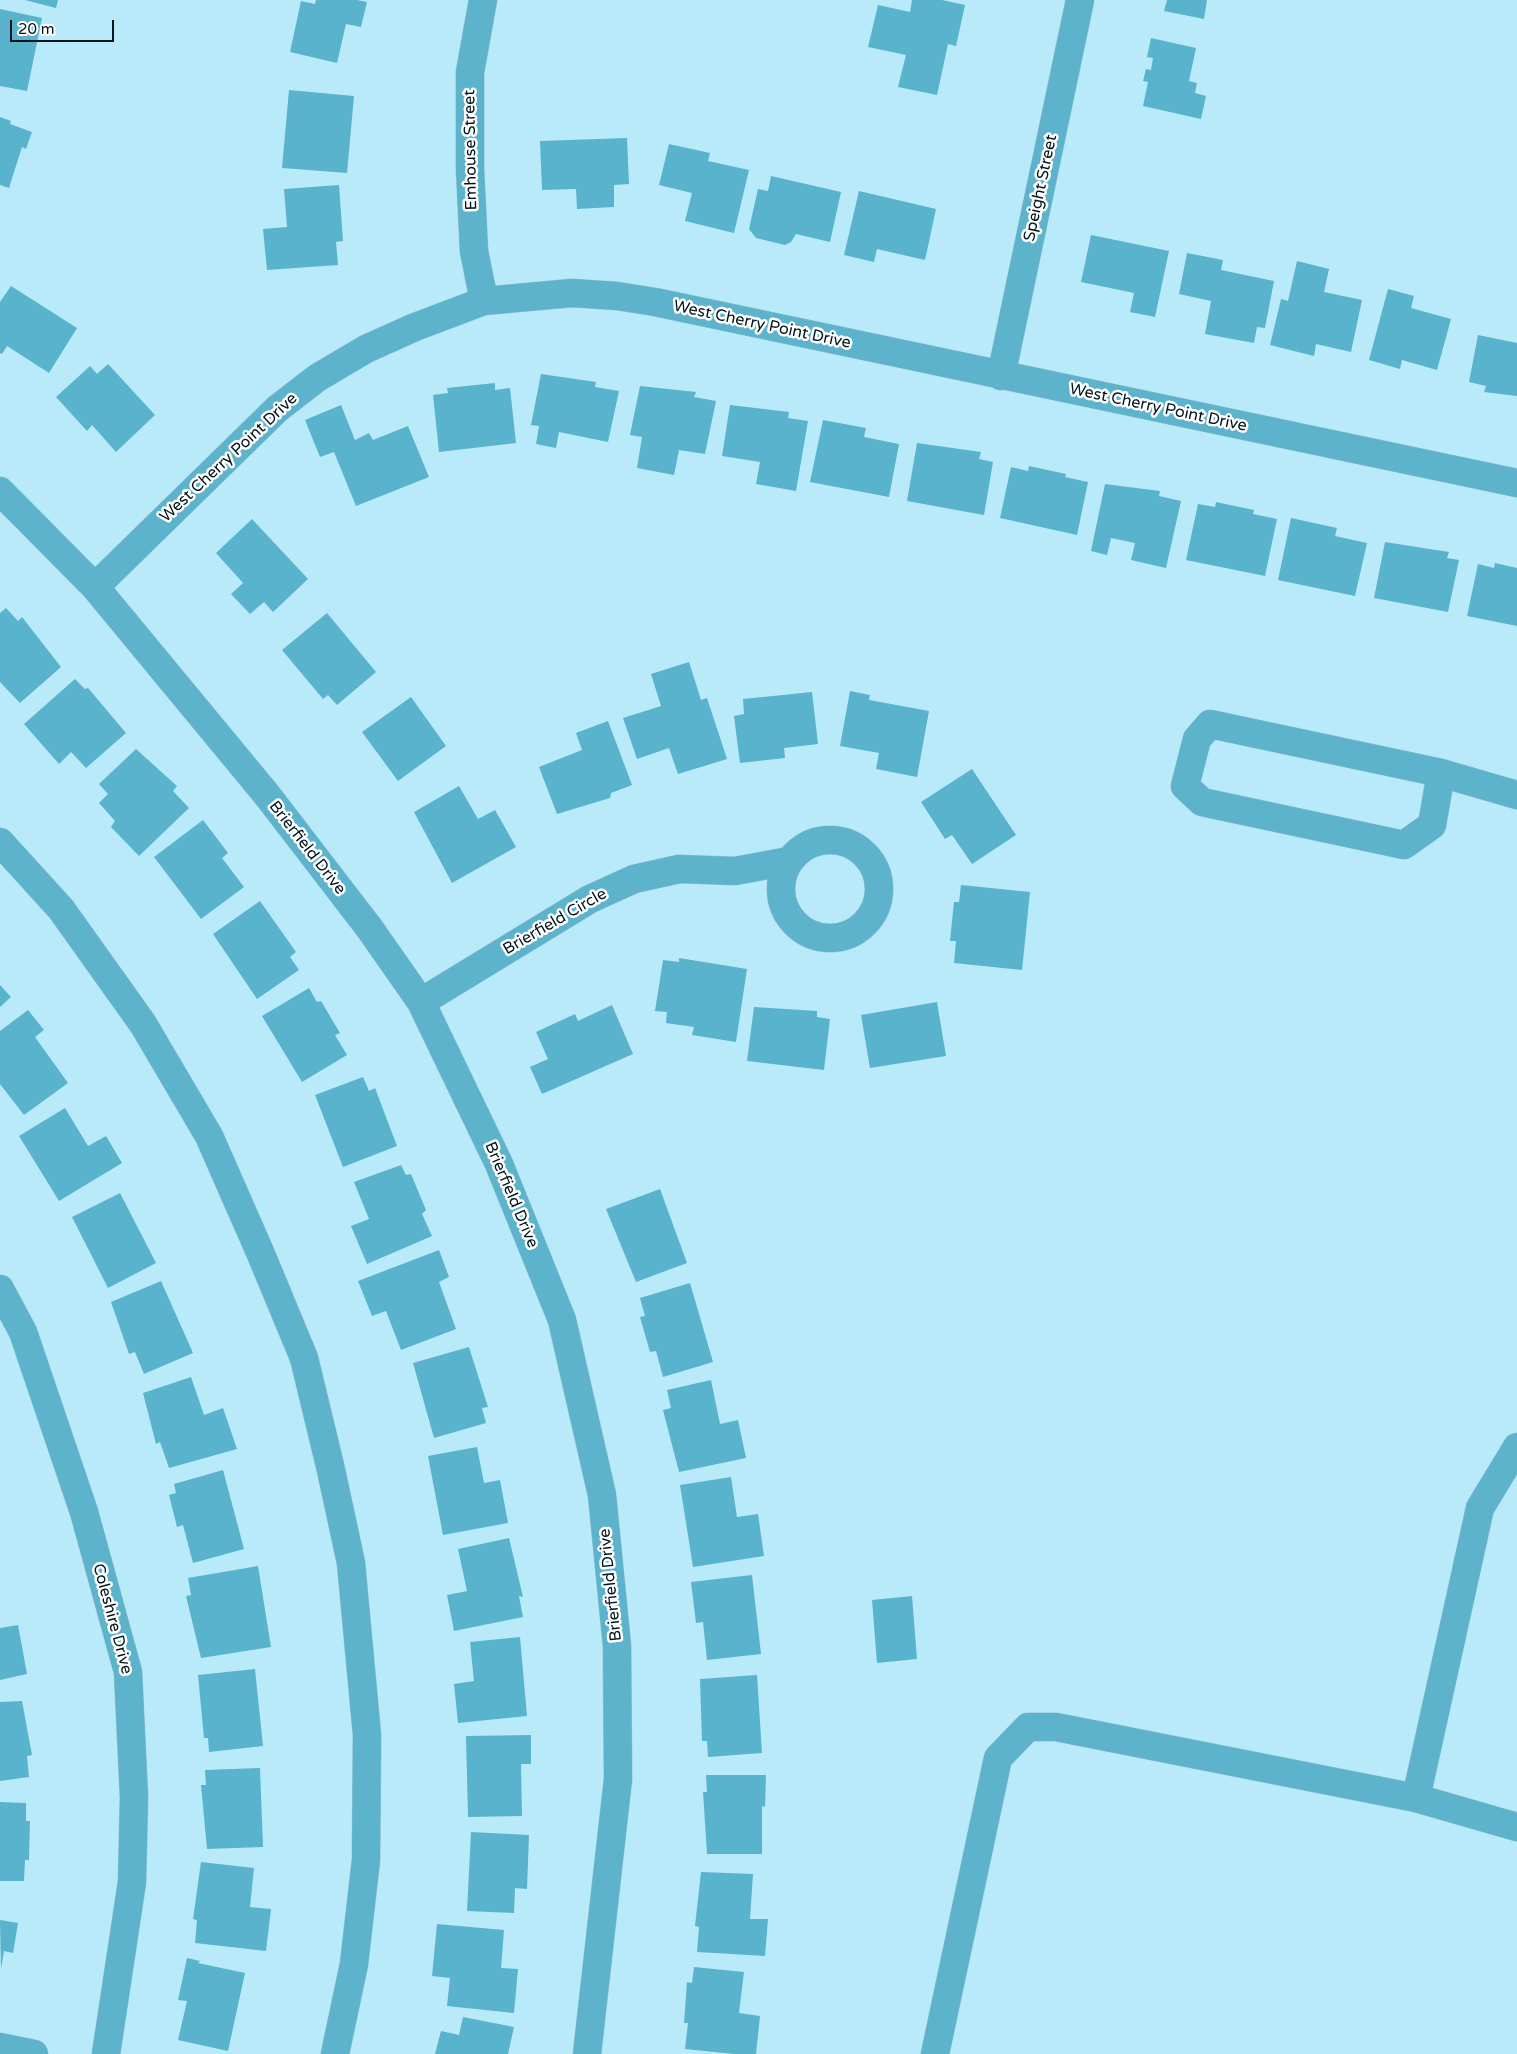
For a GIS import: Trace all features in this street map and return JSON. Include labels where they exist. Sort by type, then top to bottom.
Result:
[{"type":"street","name":"Emhouse Street","points":[[483,0],[470,72],[470,169],[474,251],[484,301]]},
{"type":"street","name":"Speight Street","points":[[1001,376],[1080,0]]},
{"type":"street","name":"West Cherry Point Drive","points":[[95,587],[277,409],[317,378],[366,349],[415,327],[484,301],[572,293],[617,296],[655,302],[1517,483]]},
{"type":"street","name":"Brierfield Drive","points":[[0,491],[95,587],[267,795],[370,929],[421,1002],[499,1164],[562,1320],[602,1495],[617,1646],[618,1779],[587,2054]]},
{"type":"street","points":[[1441,773],[1432,825],[1404,844],[1202,802],[1186,786],[1196,739],[1210,724],[1441,773],[1517,795]]},
{"type":"street","points":[[0,842],[61,910],[144,1024],[209,1136],[304,1358],[332,1470],[351,1562],[367,1735],[366,1860],[354,1964],[334,2054]]},
{"type":"street","name":"Brierfield Circle","points":[[421,1002],[590,899],[634,880],[679,869],[735,871],[789,861]]},
{"type":"street","name":"Coleshire Drive","points":[[0,1289],[24,1332],[78,1493],[128,1672],[134,1796],[132,1882],[106,2054]]},
{"type":"street","points":[[1416,1798],[1480,1508],[1517,1447]]},
{"type":"street","points":[[935,2054],[998,1758],[1028,1727],[1056,1727],[1416,1798],[1517,1827]]},
{"type":"street","points":[[0,2047],[34,2054]]},
{"type":"building","points":[[25,0],[58,0],[56,8]]},
{"type":"building","points":[[316,0],[357,0],[367,2],[361,27],[346,24],[337,63],[290,52],[301,1],[315,4]]},
{"type":"building","points":[[912,0],[942,0],[965,5],[956,46],[948,44],[937,95],[898,87],[906,55],[868,47],[878,5],[910,12]]},
{"type":"building","points":[[1167,0],[1207,0],[1204,19],[1164,11]]},
{"type":"building","points":[[0,9],[42,18],[27,91],[0,86]]},
{"type":"building","points":[[1151,38],[1196,48],[1189,81],[1197,83],[1195,93],[1206,96],[1201,119],[1143,106],[1148,82],[1143,81],[1146,69],[1151,70],[1153,58],[1147,57]]},
{"type":"building","points":[[289,90],[354,96],[347,173],[282,168]]},
{"type":"building","points":[[0,117],[11,121],[10,124],[32,132],[26,149],[22,147],[9,188],[0,185]]},
{"type":"building","points":[[627,138],[629,184],[614,185],[614,207],[577,209],[576,189],[542,190],[540,141]]},
{"type":"building","points":[[669,144],[710,153],[708,161],[749,170],[734,233],[685,221],[692,193],[659,185]]},
{"type":"building","points":[[771,176],[841,192],[830,242],[796,234],[791,242],[785,245],[756,238],[749,229],[758,189],[768,191]]},
{"type":"building","points":[[339,185],[343,241],[336,242],[338,265],[267,270],[263,229],[287,227],[284,189]]},
{"type":"building","points":[[859,191],[936,209],[925,260],[877,249],[874,262],[844,255]]},
{"type":"building","points":[[1091,235],[1169,251],[1155,317],[1130,312],[1134,293],[1081,282]]},
{"type":"building","points":[[1187,253],[1223,260],[1221,270],[1274,281],[1265,328],[1257,327],[1254,343],[1205,334],[1211,301],[1179,294]]},
{"type":"building","points":[[1297,261],[1329,269],[1324,292],[1362,300],[1351,352],[1316,344],[1314,356],[1270,345],[1281,299],[1288,301]]},
{"type":"building","points":[[11,286],[77,328],[49,373],[7,346],[2,354],[0,353],[0,302]]},
{"type":"building","points":[[1388,289],[1414,296],[1411,308],[1451,319],[1437,370],[1402,360],[1400,369],[1369,360]]},
{"type":"building","points":[[1478,335],[1517,343],[1517,396],[1484,392],[1486,386],[1469,382]]},
{"type":"building","points":[[108,364],[155,415],[116,452],[92,425],[87,431],[56,397],[90,366],[97,374]]},
{"type":"building","points":[[541,374],[596,382],[595,387],[619,391],[608,442],[559,432],[556,448],[536,444],[539,426],[531,425]]},
{"type":"building","points":[[495,383],[495,390],[510,388],[516,443],[439,452],[433,395],[448,393],[447,388]]},
{"type":"building","points":[[640,386],[696,392],[694,397],[716,401],[705,454],[679,450],[674,475],[637,468],[642,437],[630,435]]},
{"type":"building","points":[[341,405],[355,440],[369,433],[373,440],[408,426],[429,477],[356,506],[334,452],[320,457],[305,420]]},
{"type":"building","points":[[730,405],[789,412],[788,418],[808,421],[796,491],[756,484],[760,462],[722,456]]},
{"type":"building","points":[[823,420],[866,428],[864,437],[899,444],[889,497],[810,482]]},
{"type":"building","points":[[917,443],[981,452],[979,459],[993,462],[984,515],[907,501]]},
{"type":"building","points":[[1029,466],[1066,474],[1065,477],[1088,482],[1077,535],[1000,518],[1011,467],[1028,471]]},
{"type":"building","points":[[1105,484],[1160,491],[1159,496],[1181,501],[1166,568],[1131,560],[1135,543],[1111,538],[1107,555],[1091,551]]},
{"type":"building","points":[[1216,502],[1254,510],[1253,514],[1277,519],[1265,576],[1186,560],[1198,504],[1215,507]]},
{"type":"building","points":[[1291,518],[1337,528],[1335,536],[1367,543],[1355,596],[1278,580]]},
{"type":"building","points":[[252,519],[308,579],[273,612],[264,602],[250,614],[231,594],[243,583],[216,553]]},
{"type":"building","points":[[1385,542],[1449,552],[1447,558],[1459,560],[1448,612],[1374,598]]},
{"type":"building","points":[[1495,563],[1517,568],[1517,626],[1467,616],[1478,564],[1494,568]]},
{"type":"building","points":[[6,608],[18,621],[22,617],[61,667],[20,703],[0,682],[0,613]]},
{"type":"building","points":[[327,613],[376,672],[337,705],[328,695],[323,699],[282,650]]},
{"type":"building","points":[[689,662],[701,700],[707,698],[727,759],[678,774],[669,748],[637,759],[623,718],[661,706],[651,674]]},
{"type":"building","points":[[75,679],[85,689],[88,688],[126,733],[86,768],[71,752],[59,764],[24,724]]},
{"type":"building","points":[[850,691],[870,695],[869,700],[929,711],[917,777],[876,769],[879,753],[840,746]]},
{"type":"building","points":[[812,692],[818,744],[784,748],[785,758],[740,763],[734,716],[744,714],[743,699]]},
{"type":"building","points":[[411,697],[446,746],[398,781],[362,732]]},
{"type":"building","points":[[608,721],[632,785],[611,793],[610,798],[557,814],[539,767],[582,750],[576,733]]},
{"type":"building","points":[[136,749],[177,786],[173,791],[189,808],[139,856],[111,827],[115,821],[99,803],[108,794],[99,784]]},
{"type":"building","points":[[972,769],[1016,835],[972,864],[952,835],[945,839],[921,802]]},
{"type":"building","points":[[459,786],[478,819],[495,810],[516,847],[452,883],[414,812]]},
{"type":"building","points":[[203,820],[228,853],[222,858],[244,887],[201,919],[154,857]]},
{"type":"building","points":[[961,885],[1030,892],[1022,970],[954,963],[956,941],[950,941],[954,902],[959,902]]},
{"type":"building","points":[[260,901],[296,952],[290,957],[299,970],[257,999],[213,934]]},
{"type":"building","points":[[679,958],[747,969],[736,1042],[692,1035],[694,1027],[666,1023],[667,1012],[655,1011],[663,960],[679,962]]},
{"type":"building","points":[[0,985],[11,997],[0,1007]]},
{"type":"building","points":[[309,988],[317,1002],[321,1001],[340,1033],[335,1035],[347,1055],[302,1082],[262,1016]]},
{"type":"building","points":[[937,1002],[946,1056],[870,1068],[861,1015]]},
{"type":"building","points":[[612,1005],[633,1054],[542,1094],[530,1067],[548,1059],[536,1032],[575,1014],[578,1021]]},
{"type":"building","points":[[754,1007],[817,1011],[817,1017],[830,1019],[824,1070],[747,1061]]},
{"type":"building","points":[[28,1010],[44,1030],[35,1037],[68,1083],[24,1115],[0,1084],[0,1031]]},
{"type":"building","points":[[363,1077],[369,1091],[375,1088],[397,1146],[343,1167],[315,1095]]},
{"type":"building","points":[[65,1108],[88,1146],[106,1136],[122,1163],[59,1201],[19,1136]]},
{"type":"building","points":[[401,1165],[406,1175],[411,1174],[426,1210],[422,1214],[432,1236],[367,1264],[351,1226],[369,1219],[354,1182]]},
{"type":"building","points":[[660,1189],[687,1263],[636,1282],[606,1209]]},
{"type":"building","points":[[120,1193],[156,1263],[108,1288],[72,1217]]},
{"type":"building","points":[[439,1250],[449,1277],[439,1282],[456,1329],[401,1350],[386,1311],[372,1316],[358,1281]]},
{"type":"building","points":[[161,1281],[193,1353],[144,1374],[135,1352],[129,1354],[111,1302]]},
{"type":"building","points":[[690,1283],[713,1362],[663,1377],[656,1351],[650,1352],[640,1317],[645,1316],[640,1298]]},
{"type":"building","points":[[469,1347],[488,1407],[482,1408],[486,1423],[434,1438],[413,1363]]},
{"type":"building","points":[[191,1377],[204,1415],[223,1408],[237,1449],[169,1468],[160,1442],[156,1444],[143,1393]]},
{"type":"building","points":[[711,1380],[720,1424],[738,1420],[746,1458],[679,1472],[663,1410],[671,1408],[667,1390]]},
{"type":"building","points":[[477,1447],[484,1483],[500,1480],[508,1523],[443,1535],[428,1456]]},
{"type":"building","points":[[223,1470],[244,1549],[193,1563],[183,1525],[177,1527],[169,1495],[176,1493],[174,1484]]},
{"type":"building","points":[[731,1477],[737,1517],[758,1514],[764,1556],[693,1567],[680,1485]]},
{"type":"building","points":[[509,1538],[523,1597],[519,1596],[523,1617],[454,1631],[447,1595],[467,1591],[458,1549]]},
{"type":"building","points":[[258,1566],[271,1647],[201,1658],[186,1596],[191,1595],[188,1578]]},
{"type":"building","points":[[752,1575],[761,1654],[707,1660],[703,1622],[696,1623],[691,1582]]},
{"type":"building","points":[[912,1596],[917,1659],[877,1663],[872,1600]]},
{"type":"building","points":[[18,1625],[27,1674],[0,1680],[0,1628]]},
{"type":"building","points":[[520,1637],[527,1716],[458,1723],[454,1684],[474,1681],[470,1642]]},
{"type":"building","points":[[255,1669],[263,1746],[209,1752],[208,1738],[204,1738],[198,1675]]},
{"type":"building","points":[[757,1675],[762,1753],[708,1757],[707,1741],[702,1741],[700,1679]]},
{"type":"building","points":[[22,1701],[32,1755],[27,1756],[29,1777],[0,1781],[0,1702]]},
{"type":"building","points":[[531,1735],[531,1764],[521,1764],[522,1816],[468,1817],[466,1736]]},
{"type":"building","points":[[260,1768],[263,1847],[207,1849],[201,1785],[206,1785],[205,1770]]},
{"type":"building","points":[[706,1775],[766,1775],[765,1807],[762,1806],[762,1854],[707,1854],[703,1792],[707,1792]]},
{"type":"building","points":[[0,1802],[26,1803],[26,1821],[30,1821],[29,1860],[25,1860],[24,1881],[0,1881]]},
{"type":"building","points":[[471,1832],[529,1835],[527,1889],[515,1888],[514,1913],[467,1911]]},
{"type":"building","points":[[201,1862],[254,1868],[250,1907],[271,1909],[266,1951],[195,1943],[197,1920],[193,1919]]},
{"type":"building","points":[[701,1872],[753,1874],[750,1919],[768,1919],[765,1956],[697,1952],[699,1927],[695,1926]]},
{"type":"building","points":[[0,1920],[18,1923],[13,1953],[4,1951],[1,1969]]},
{"type":"building","points":[[437,1924],[504,1930],[501,1968],[518,1969],[514,2013],[447,2006],[450,1978],[432,1976]]},
{"type":"building","points":[[187,1958],[200,1961],[198,1963],[245,1973],[228,2051],[178,2040],[187,2001],[178,2000]]},
{"type":"building","points":[[694,1967],[744,1972],[739,2013],[760,2016],[756,2054],[734,2054],[685,2049],[688,2023],[684,2023],[687,1982],[692,1983]]},
{"type":"building","points":[[463,2017],[514,2027],[508,2054],[435,2054],[441,2031],[459,2035]]}]
